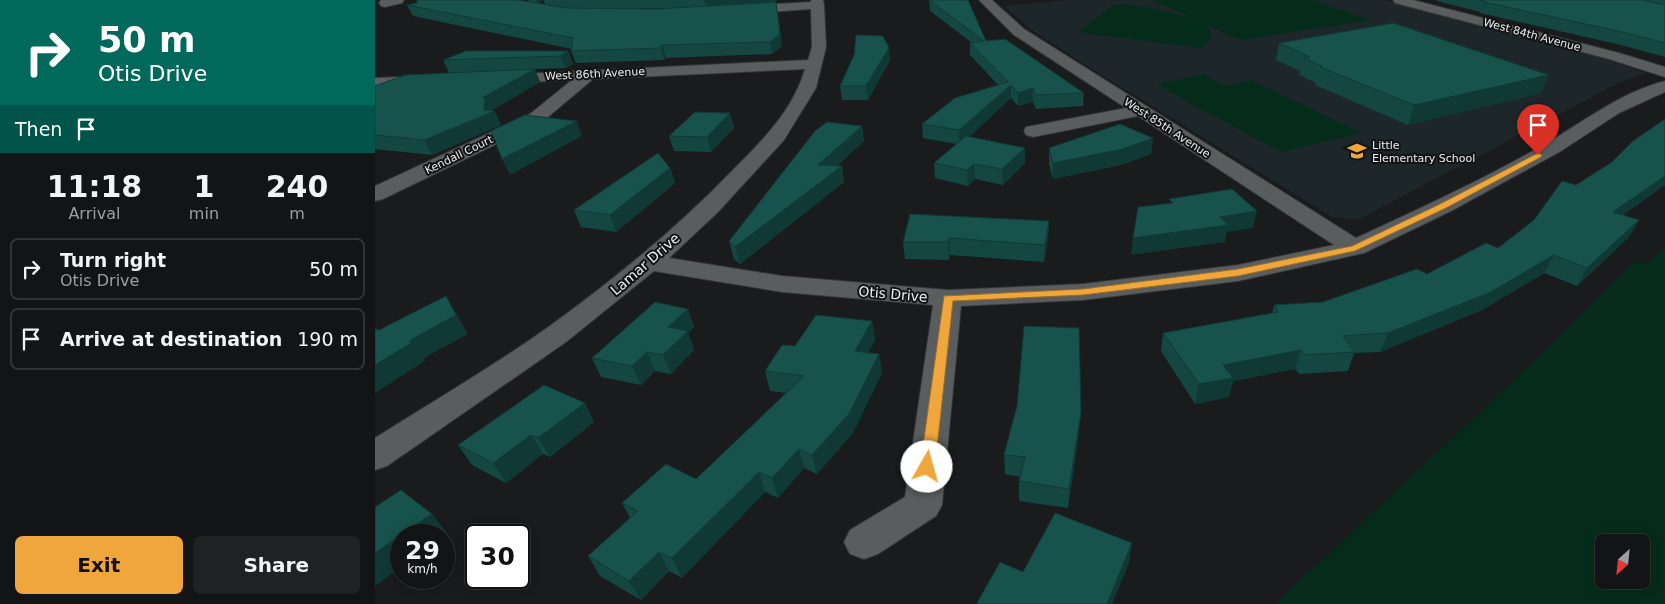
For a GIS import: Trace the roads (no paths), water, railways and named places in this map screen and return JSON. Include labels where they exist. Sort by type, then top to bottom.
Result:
[{"type":"street","points":[[385,3],[398,0]]},
{"type":"street","name":"West 85th Avenue","points":[[985,0],[1019,32],[1355,248]]},
{"type":"street","name":"West 84th Avenue","points":[[1399,0],[1614,56],[1665,72]]},
{"type":"street","points":[[725,11],[817,3]]},
{"type":"street","name":"Lamar Drive","points":[[375,456],[556,335],[649,262],[710,207],[777,136],[807,88],[819,47],[817,3]]},
{"type":"street","name":"West 86th Avenue","points":[[482,79],[815,64]]},
{"type":"street","name":"Kendall Court","points":[[375,194],[536,118],[589,74]]},
{"type":"street","points":[[375,83],[433,81]]},
{"type":"street","name":"Otis Drive","points":[[649,262],[782,284],[948,298],[1083,292],[1238,272],[1355,248],[1443,206],[1545,152],[1613,109],[1665,86]]},
{"type":"street","points":[[1033,131],[1139,110]]},
{"type":"street","points":[[864,542],[923,505],[948,298]]},
{"type":"place","name":"Little Elementary School","points":[[1357,151]]}]
